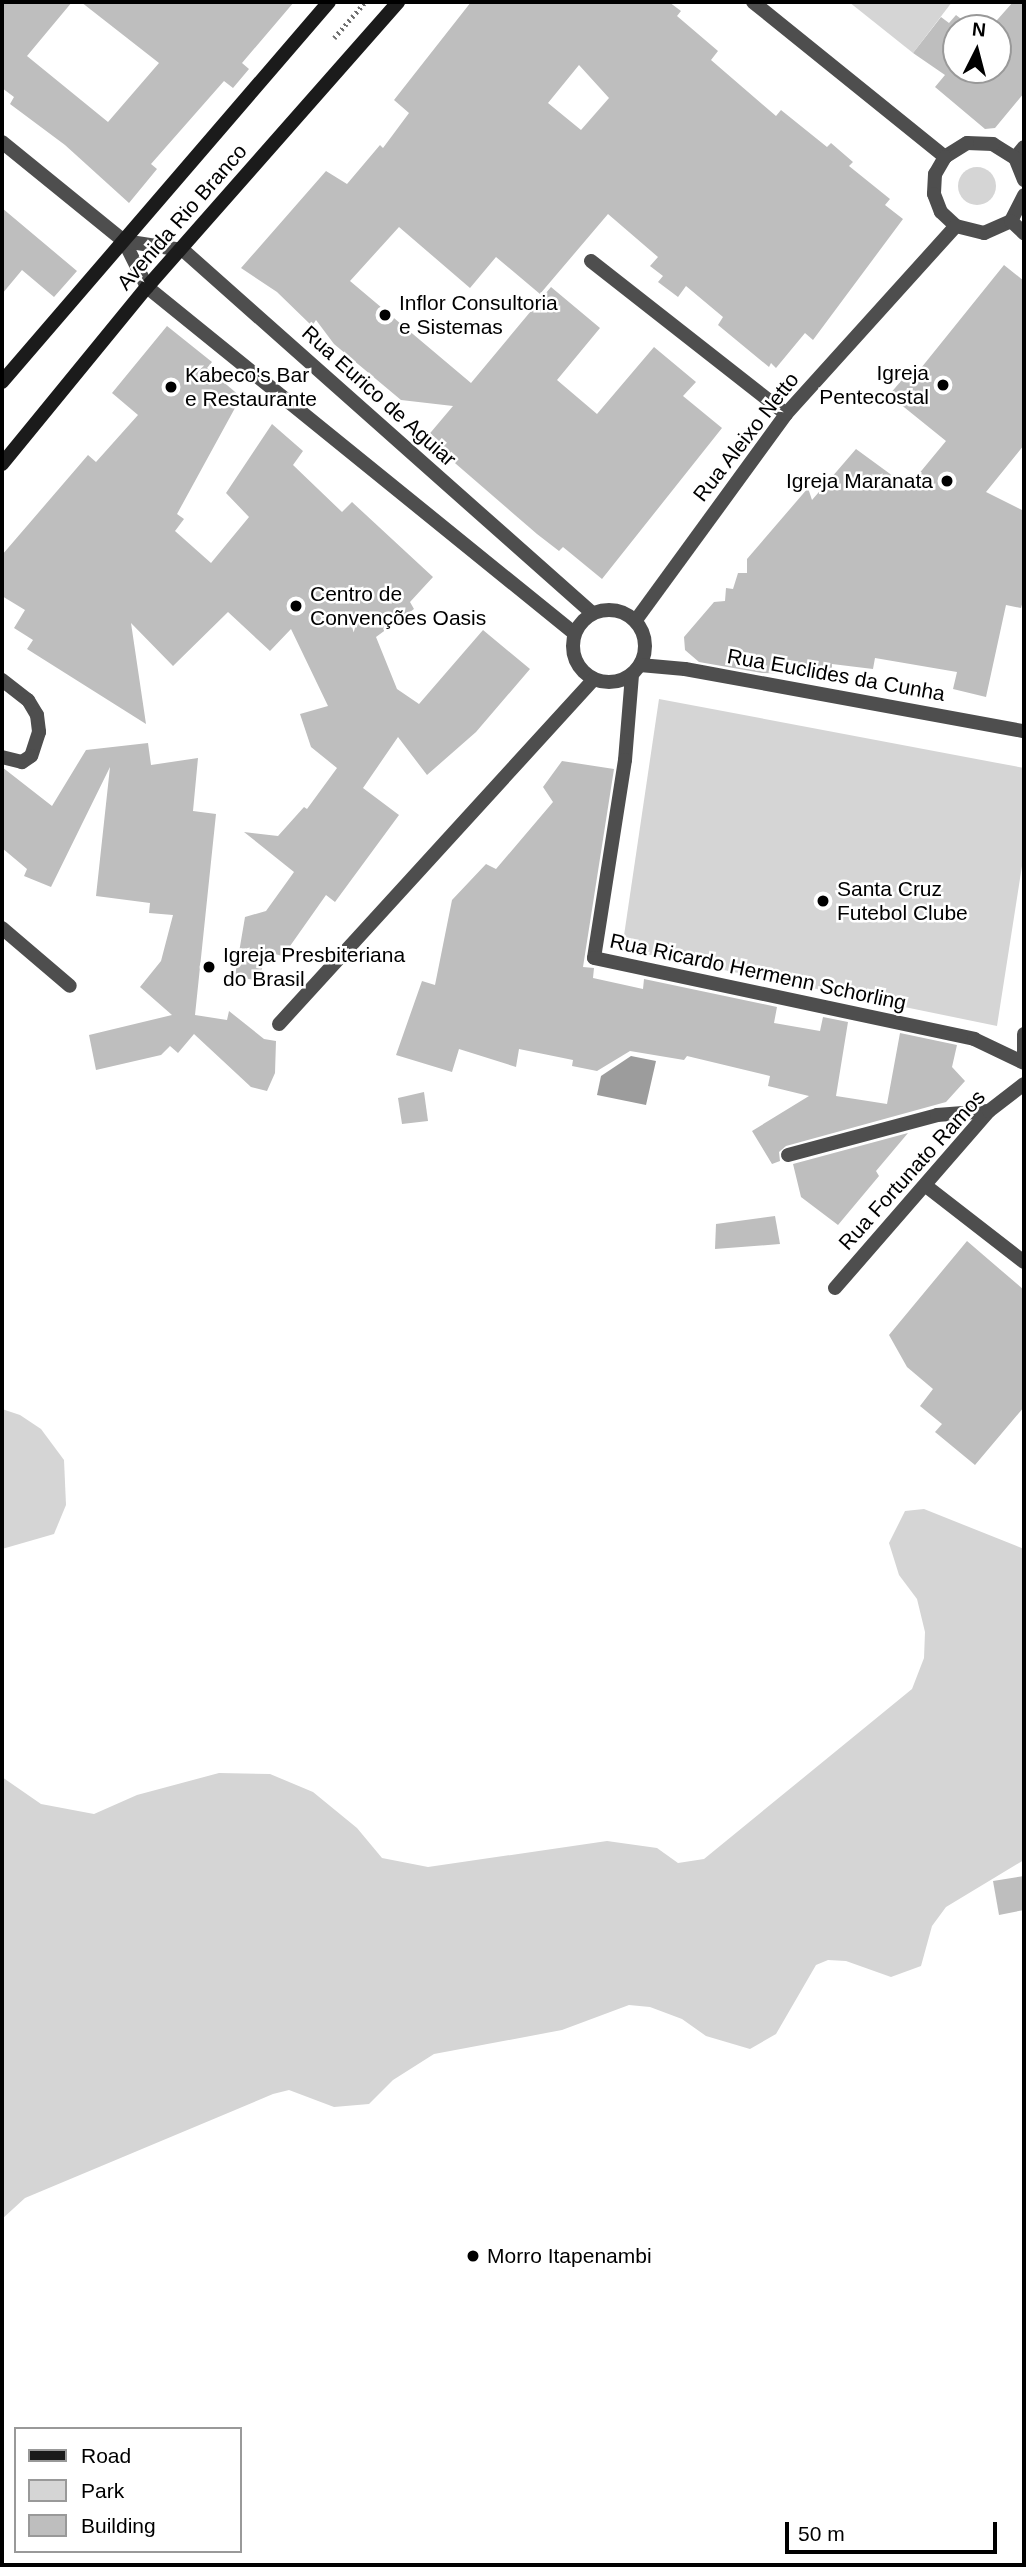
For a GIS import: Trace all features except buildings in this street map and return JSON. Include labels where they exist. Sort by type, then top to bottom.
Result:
[{"type":"street","name":"Avenida Rio Branco","points":[[2,382],[328,2]]},
{"type":"street","name":"Avenida Rio Branco","points":[[2,464],[148,287],[398,2]]},
{"type":"street","points":[[756,3],[945,157]]},
{"type":"street","points":[[2,142],[124,241],[148,287],[575,633]]},
{"type":"street","points":[[1024,180],[1020,153],[993,144],[967,143],[945,157],[935,174],[934,194],[942,212],[956,226],[985,233],[1011,221],[1024,195]]},
{"type":"street","points":[[1011,221],[1024,233]]},
{"type":"street","name":"Rua Aleixo Netto","points":[[636,620],[786,414],[956,226]]},
{"type":"street","points":[[124,241],[183,250]]},
{"type":"street","name":"Rua Eurico de Aguiar","points":[[183,250],[592,613]]},
{"type":"street","points":[[591,261],[786,414]]},
{"type":"street","points":[[607,609],[636,620],[645,642],[636,670],[620,681],[594,679],[575,660],[575,633],[592,613],[607,609]]},
{"type":"street","name":"Rua Euclides da Cunha","points":[[636,670],[685,669],[1024,731]]},
{"type":"street","name":"Rua Ricardo Hermenn Schorling","points":[[636,670],[625,760],[594,958],[974,1039],[1024,1061]]},
{"type":"street","points":[[279,1024],[594,679]]},
{"type":"street","points":[[2,680],[28,701],[37,715],[39,732],[31,756],[22,762],[2,757]]},
{"type":"street","points":[[2,928],[69,986]]},
{"type":"street","points":[[1024,1034],[1024,1061]]},
{"type":"street","name":"Rua Fortunato Ramos","points":[[835,1288],[989,1111],[1024,1084]]},
{"type":"street","points":[[788,1155],[937,1115],[989,1111]]},
{"type":"street","points":[[926,1186],[1024,1262]]},
{"type":"green space","points":[[849,2],[952,2],[913,53]]},
{"type":"green space","points":[[977,167],[990,173],[996,186],[990,199],[977,205],[964,199],[958,186],[964,173]]},
{"type":"green space","name":"Santa Cruz Futebol Clube","points":[[659,699],[1024,768],[1024,853],[997,1026],[622,949]]},
{"type":"green space","points":[[2,1409],[20,1415],[41,1429],[64,1460],[66,1505],[54,1534],[2,1549]]},
{"type":"green space","points":[[924,1509],[1024,1549],[1024,1860],[946,1907],[932,1926],[921,1966],[891,1977],[846,1961],[828,1960],[816,1965],[776,2034],[750,2049],[706,2036],[682,2019],[650,2007],[629,2005],[562,2030],[434,2054],[393,2080],[369,2104],[334,2107],[289,2090],[273,2094],[25,2198],[2,2219],[2,1777],[41,1804],[94,1814],[137,1795],[219,1773],[270,1774],[313,1792],[357,1828],[382,1858],[428,1867],[607,1841],[657,1848],[678,1863],[704,1859],[912,1689],[924,1658],[925,1632],[917,1599],[899,1575],[889,1543],[905,1511]]},
{"type":"shaded area","points":[[631,1056],[656,1061],[646,1105],[597,1095],[601,1076]]},
{"type":"place","name":"Inflor Consultoria e Sistemas","points":[[385,315]]},
{"type":"place","name":"Igreja Pentecostal","points":[[943,385]]},
{"type":"place","name":"Kabeco's Bar e Restaurante","points":[[171,387]]},
{"type":"place","name":"Igreja Maranata","points":[[947,481]]},
{"type":"place","name":"Centro de Convenções Oasis","points":[[296,606]]},
{"type":"place","name":"Santa Cruz Futebol Clube","points":[[823,901]]},
{"type":"place","name":"Igreja Presbiteriana do Brasil","points":[[209,967]]},
{"type":"place","name":"Morro Itapenambi","points":[[473,2256]]}]
